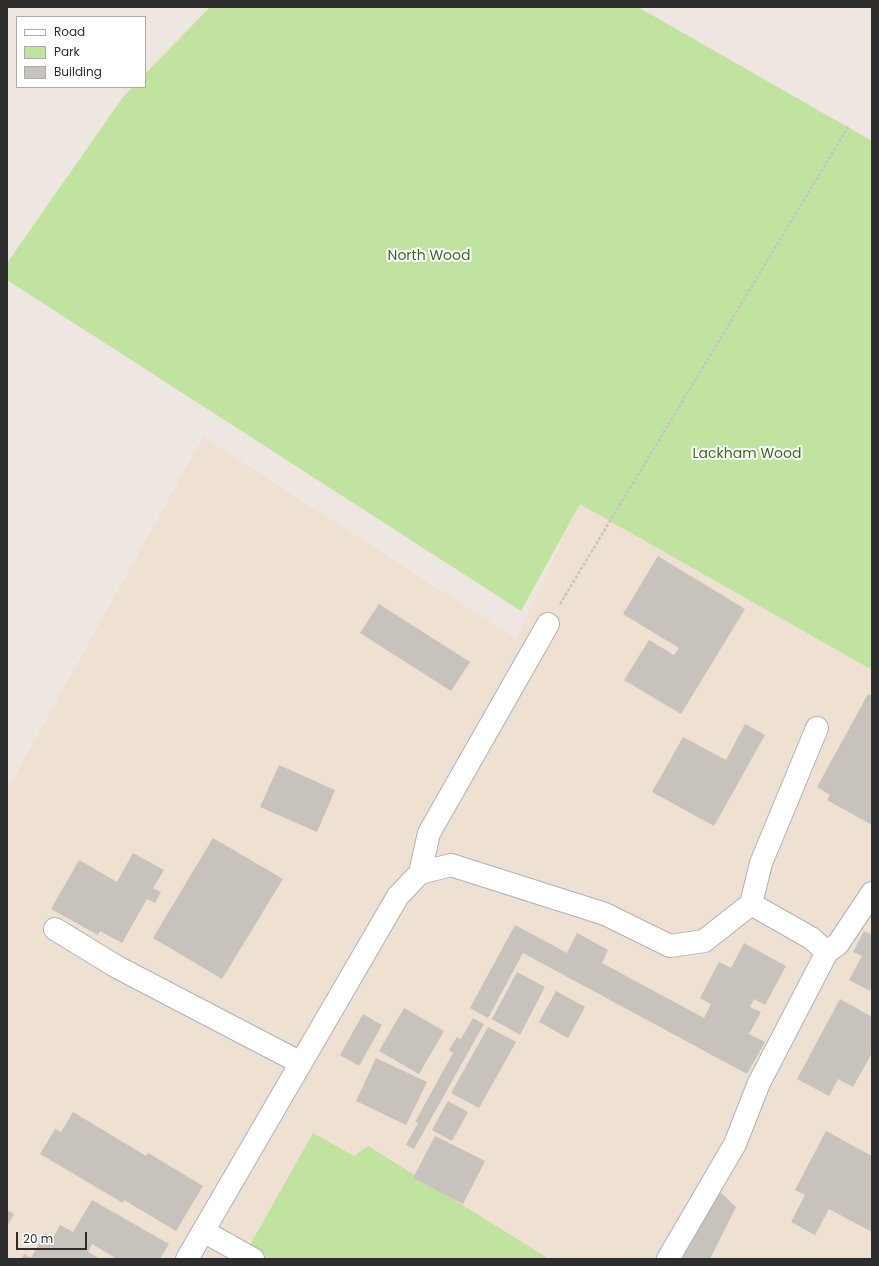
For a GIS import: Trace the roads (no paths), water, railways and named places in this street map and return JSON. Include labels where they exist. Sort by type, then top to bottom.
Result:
[{"type":"lane","points":[[187,1259],[398,896],[420,873],[429,833],[548,624]]},
{"type":"lane","points":[[420,873],[451,865],[605,914],[670,946],[704,941],[751,904],[761,863],[817,728]]},
{"type":"lane","points":[[668,1259],[735,1144],[759,1083],[827,952],[838,944],[872,893]]},
{"type":"lane","points":[[751,904],[810,938],[827,952]]},
{"type":"lane","points":[[55,929],[117,967],[301,1063]]},
{"type":"lane","points":[[203,1231],[253,1259]]},
{"type":"park label","name":"North Wood","points":[[429,256]]},
{"type":"park label","name":"Lackham Wood","points":[[747,454]]}]
